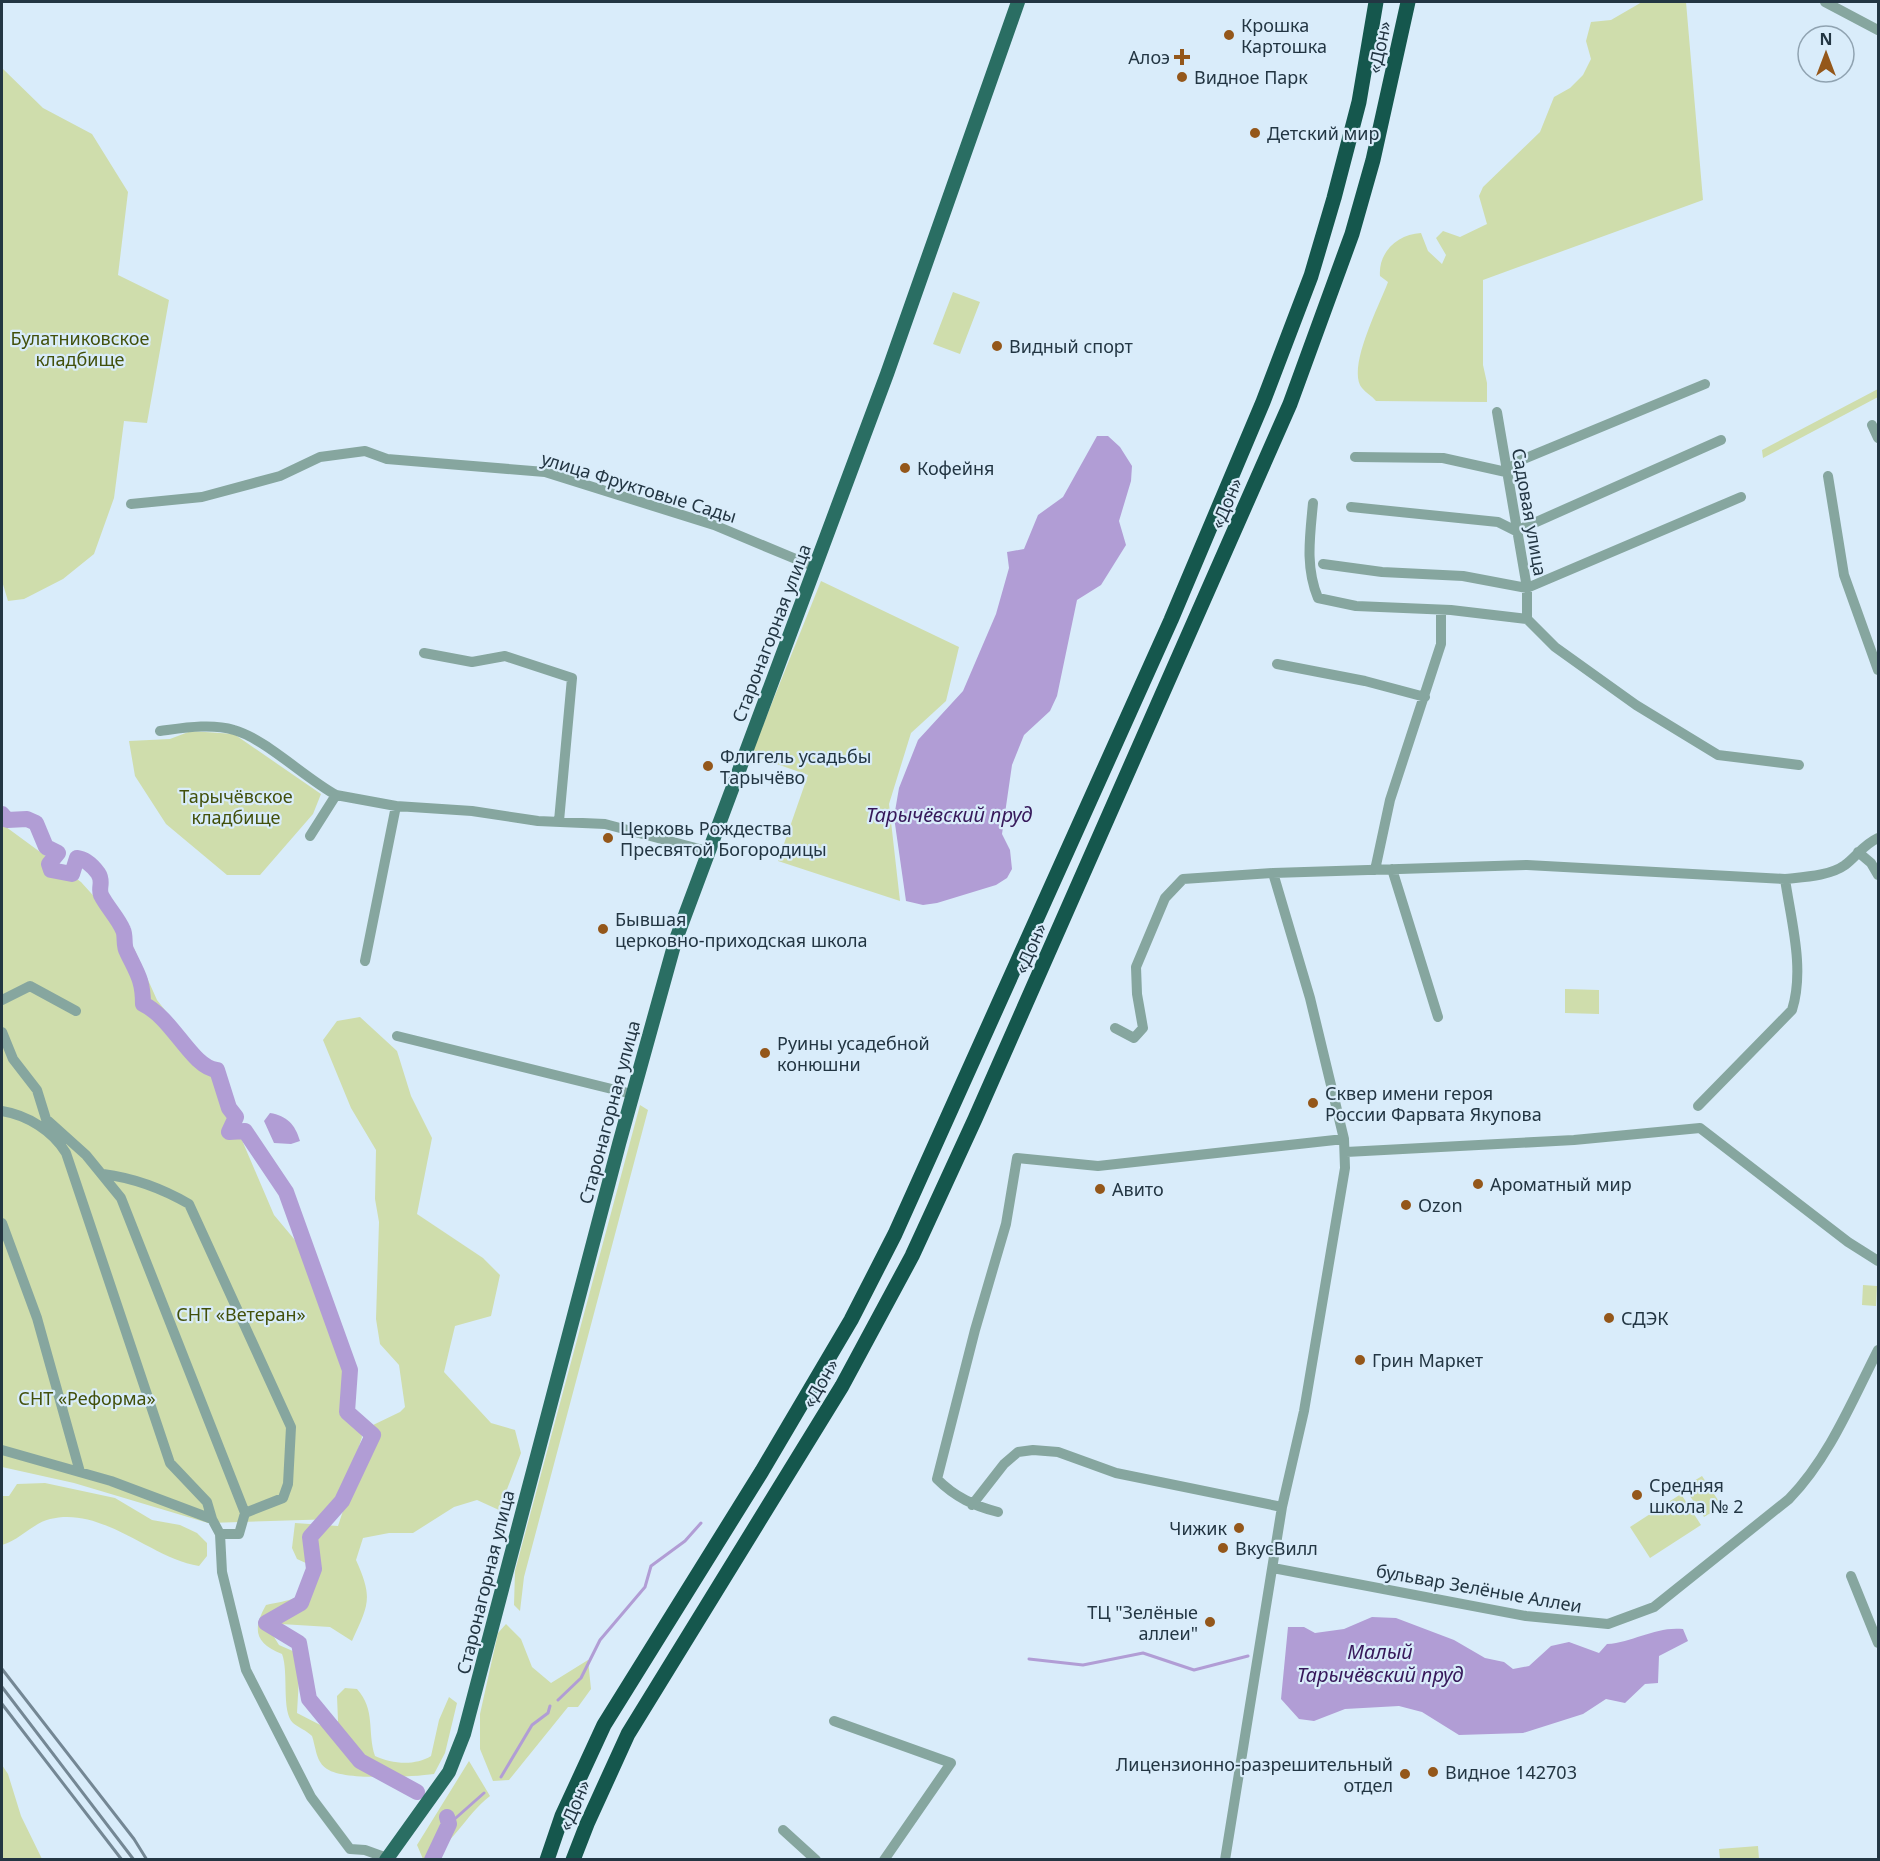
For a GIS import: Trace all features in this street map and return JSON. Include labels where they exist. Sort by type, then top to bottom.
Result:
[{"type":"highway","name":"«Дон»","points":[[547,1860],[562,1816],[604,1725],[762,1471],[851,1320],[895,1234],[1171,620],[1263,402],[1311,276],[1359,102],[1376,2]]},
{"type":"highway","name":"«Дон»","points":[[573,1860],[586,1824],[628,1734],[842,1386],[912,1256],[980,1108],[1290,404],[1352,234],[1373,160],[1408,2]]},
{"type":"main road","name":"Старонагорная улица","points":[[387,1859],[449,1772],[464,1734],[663,979],[707,851],[887,374],[1018,2]]},
{"type":"street","points":[[1825,2],[1878,30]]},
{"type":"street","points":[[1355,457],[1443,458],[1506,472],[1519,461],[1705,384]]},
{"type":"street","name":"Садовая улица","points":[[1497,412],[1527,588],[1527,619]]},
{"type":"street","points":[[1872,425],[1878,438]]},
{"type":"street","points":[[1351,507],[1498,522],[1516,531],[1721,440]]},
{"type":"street","name":"улица Фруктовые Сады","points":[[131,504],[202,497],[280,476],[320,457],[365,451],[387,459],[544,472],[714,525],[816,567]]},
{"type":"street","points":[[1828,476],[1844,575],[1878,670]]},
{"type":"street","points":[[1323,564],[1382,572],[1463,576],[1527,588],[1741,497]]},
{"type":"street","points":[[1313,504],[1309,558],[1311,581],[1318,598],[1356,606],[1451,610],[1527,619],[1555,646],[1641,709],[1718,755],[1799,765]]},
{"type":"street","points":[[1376,870],[1390,801],[1442,644],[1441,611]]},
{"type":"street","points":[[424,653],[472,662],[505,656],[572,678],[559,820]]},
{"type":"street","points":[[1277,664],[1365,681],[1425,698]]},
{"type":"street","points":[[160,731],[185,728],[233,729],[249,736],[336,795],[396,806],[472,811],[538,821],[559,820],[605,824],[707,851]]},
{"type":"street","points":[[310,836],[336,795]]},
{"type":"street","points":[[365,961],[396,806]]},
{"type":"street","points":[[1115,1028],[1134,1038],[1143,1028],[1137,994],[1136,967],[1165,898],[1183,879],[1273,873],[1527,866],[1785,879],[1822,873],[1844,866],[1863,845],[1878,838]]},
{"type":"street","points":[[1858,852],[1871,863],[1878,875]]},
{"type":"street","points":[[1392,869],[1438,1017]]},
{"type":"street","points":[[1225,1860],[1282,1507],[1304,1411],[1346,1152],[1311,998],[1273,873]]},
{"type":"street","points":[[1698,1106],[1792,1010],[1798,973],[1785,879]]},
{"type":"street","points":[[2,1000],[30,986],[76,1011]]},
{"type":"street","points":[[2,1032],[13,1059],[37,1090],[46,1119],[103,1174],[121,1198],[245,1513],[239,1534],[220,1534]]},
{"type":"street","points":[[397,1036],[632,1095]]},
{"type":"street","points":[[2,1111],[17,1114],[43,1129],[59,1141],[66,1153],[170,1463],[207,1502],[220,1534],[222,1572],[246,1670],[311,1797],[350,1849],[365,1850],[387,1859]]},
{"type":"street","points":[[1346,1152],[1574,1140],[1700,1128],[1848,1242],[1878,1261]]},
{"type":"street","points":[[998,1512],[972,1505],[947,1490],[937,1479],[975,1329],[1006,1224],[1017,1158],[1098,1166],[1344,1139]]},
{"type":"street","points":[[103,1174],[126,1177],[171,1194],[189,1204],[291,1427],[288,1484],[283,1498],[245,1513]]},
{"type":"street","points":[[2,1223],[37,1318],[80,1472]]},
{"type":"street","name":"бульвар Зелёные Аллеи","points":[[1273,1568],[1526,1616],[1595,1624],[1622,1620],[1654,1607],[1789,1499],[1804,1483],[1830,1443],[1878,1350]]},
{"type":"street","points":[[2,1450],[80,1472],[212,1519]]},
{"type":"street","points":[[972,1505],[1004,1464],[1018,1452],[1034,1450],[1058,1452],[1116,1473],[1282,1507]]},
{"type":"street","points":[[1851,1576],[1878,1643]]},
{"type":"street","points":[[834,1721],[951,1763],[884,1860]]},
{"type":"street","points":[[783,1830],[816,1860]]},
{"type":"green space","points":[[1642,2],[1686,2],[1703,200],[1483,280],[1483,365],[1487,383],[1487,402],[1376,401],[1362,388],[1358,379],[1358,367],[1366,336],[1388,282],[1380,276],[1382,259],[1386,252],[1397,241],[1421,233],[1428,251],[1442,264],[1446,255],[1436,238],[1443,231],[1460,237],[1487,224],[1479,196],[1483,187],[1540,132],[1554,97],[1570,88],[1583,75],[1591,59],[1586,41],[1591,22],[1611,20]]},
{"type":"green space","name":"Булатниковское кладбище","points":[[2,68],[43,108],[92,134],[128,192],[118,275],[169,300],[147,423],[124,421],[114,498],[94,554],[63,579],[24,599],[8,601],[2,581]]},
{"type":"green space","points":[[953,292],[980,302],[960,354],[933,344]]},
{"type":"green space","points":[[1878,389],[1878,397],[1763,458],[1762,450]]},
{"type":"green space","points":[[821,581],[959,647],[946,701],[911,733],[889,804],[900,901],[778,861],[808,775],[751,755]]},
{"type":"green space","name":"Тарычёвское кладбище","points":[[191,731],[234,734],[321,794],[313,814],[260,875],[227,875],[166,824],[135,776],[129,741],[170,739]]},
{"type":"green space","name":"СНТ «Ветеран»","points":[[2,824],[81,882],[127,933],[157,1000],[212,1070],[274,1215],[320,1270],[362,1437],[336,1519],[208,1523],[74,1483],[2,1467]]},
{"type":"green space","points":[[1565,989],[1599,990],[1599,1014],[1565,1013]]},
{"type":"green space","points":[[360,1017],[397,1051],[411,1096],[432,1138],[417,1214],[483,1258],[500,1275],[491,1316],[455,1326],[444,1372],[491,1423],[515,1430],[521,1453],[499,1510],[477,1500],[454,1507],[413,1533],[389,1533],[363,1538],[356,1560],[365,1583],[367,1601],[352,1641],[330,1627],[281,1624],[271,1632],[279,1645],[295,1652],[299,1677],[297,1713],[330,1730],[338,1721],[337,1696],[345,1688],[357,1689],[367,1705],[375,1756],[382,1759],[411,1763],[431,1756],[439,1720],[449,1697],[457,1703],[445,1753],[434,1774],[411,1776],[363,1777],[336,1773],[323,1766],[318,1759],[312,1736],[289,1718],[282,1654],[261,1640],[258,1629],[266,1605],[296,1598],[306,1590],[314,1575],[308,1564],[297,1559],[292,1548],[295,1523],[338,1526],[371,1426],[400,1412],[405,1407],[399,1365],[380,1344],[376,1319],[379,1222],[375,1199],[376,1150],[351,1108],[323,1040],[337,1021]]},
{"type":"green space","points":[[640,1105],[648,1110],[524,1577],[520,1611],[514,1605],[515,1571]]},
{"type":"green space","points":[[1863,1285],[1877,1286],[1876,1306],[1862,1305]]},
{"type":"green space","points":[[1702,1476],[1722,1506],[1704,1517],[1684,1487]]},
{"type":"green space","points":[[45,1483],[115,1498],[152,1520],[180,1525],[197,1533],[207,1543],[207,1556],[199,1566],[181,1561],[108,1526],[70,1517],[44,1521],[2,1545],[2,1496],[9,1496],[17,1484]]},
{"type":"green space","points":[[1681,1494],[1701,1525],[1650,1558],[1630,1527]]},
{"type":"green space","points":[[506,1624],[521,1639],[532,1667],[551,1683],[588,1660],[591,1689],[578,1707],[568,1707],[509,1780],[493,1781],[480,1749],[480,1714],[498,1633]]},
{"type":"green space","points":[[469,1761],[490,1796],[442,1847],[423,1859],[417,1845]]},
{"type":"green space","points":[[2,1765],[8,1774],[21,1816],[42,1859],[2,1859]]},
{"type":"green space","points":[[1758,1846],[1759,1859],[1720,1859],[1719,1849]]},
{"type":"water","name":"Тарычёвский пруд","points":[[1097,436],[1108,436],[1120,447],[1132,466],[1131,481],[1119,521],[1126,545],[1101,585],[1077,600],[1057,696],[1050,711],[1024,735],[1012,765],[1002,834],[1010,850],[1012,869],[1007,878],[996,885],[937,903],[923,905],[906,901],[894,817],[899,788],[918,740],[963,691],[996,614],[1009,568],[1007,552],[1024,549],[1038,515],[1063,497]]},
{"type":"water","points":[[270,1113],[290,1122],[300,1141],[291,1144],[274,1143],[264,1121]]},
{"type":"water","name":"Малый Тарычёвский пруд","points":[[1372,1617],[1396,1618],[1454,1640],[1485,1658],[1504,1662],[1513,1669],[1529,1666],[1551,1646],[1569,1642],[1599,1653],[1607,1644],[1673,1629],[1683,1629],[1688,1641],[1659,1656],[1658,1683],[1645,1684],[1625,1703],[1606,1699],[1583,1714],[1523,1733],[1459,1735],[1422,1712],[1399,1706],[1345,1709],[1314,1721],[1299,1719],[1281,1699],[1288,1627],[1304,1627],[1315,1633],[1344,1629]]},
{"type":"waterway","points":[[2,814],[7,820],[27,819],[36,823],[46,847],[58,853],[49,864],[51,870],[72,874],[77,858],[89,863],[98,873],[101,879],[101,895],[124,932],[126,950],[141,983],[143,1004],[164,1020],[199,1061],[217,1070],[229,1108],[236,1117],[229,1132],[245,1131],[286,1192],[350,1370],[347,1412],[373,1435],[342,1501],[310,1537],[314,1569],[301,1603],[266,1623],[299,1643],[309,1699],[360,1761],[417,1792]]},
{"type":"waterway","points":[[558,1700],[581,1678],[600,1640],[645,1587],[651,1566],[685,1541],[701,1523]]},
{"type":"waterway","points":[[1029,1659],[1083,1665],[1143,1653],[1194,1670],[1248,1656]]},
{"type":"waterway","points":[[501,1777],[532,1725],[548,1713],[550,1706]]},
{"type":"waterway","points":[[449,1824],[484,1793]]},
{"type":"waterway","points":[[432,1860],[449,1824],[447,1817]]},
{"type":"railway","points":[[2,1669],[134,1839],[147,1860]]},
{"type":"railway","points":[[2,1687],[134,1860]]},
{"type":"railway","points":[[2,1704],[122,1860]]},
{"type":"place","name":"Крошка Картошка","points":[[1229,35]]},
{"type":"place","name":"Алоэ","points":[[1182,57]]},
{"type":"place","name":"Видное Парк","points":[[1182,77]]},
{"type":"place","name":"Детский мир","points":[[1255,133]]},
{"type":"place","name":"Видный спорт","points":[[997,346]]},
{"type":"place","name":"Кофейня","points":[[905,468]]},
{"type":"place","name":"Флигель усадьбы Тарычёво","points":[[708,766]]},
{"type":"place","name":"Церковь Рождества Пресвятой Богородицы","points":[[608,838]]},
{"type":"place","name":"Бывшая церковно-приходская школа","points":[[603,929]]},
{"type":"place","name":"Руины усадебной конюшни","points":[[765,1053]]},
{"type":"place","name":"Сквер имени героя России Фарвата Якупова","points":[[1313,1103]]},
{"type":"place","name":"Ароматный мир","points":[[1478,1184]]},
{"type":"place","name":"Авито","points":[[1100,1189]]},
{"type":"place","name":"Ozon","points":[[1406,1205]]},
{"type":"place","name":"СДЭК","points":[[1609,1318]]},
{"type":"place","name":"Грин Маркет","points":[[1360,1360]]},
{"type":"place","name":"Средняя школа № 2","points":[[1637,1495]]},
{"type":"place","name":"Чижик","points":[[1239,1528]]},
{"type":"place","name":"ВкусВилл","points":[[1223,1548]]},
{"type":"place","name":"ТЦ \"Зелёные аллеи\"","points":[[1210,1622]]},
{"type":"place","name":"Видное 142703","points":[[1433,1772]]},
{"type":"place","name":"Лицензионно-разрешительный отдел","points":[[1405,1774]]},
{"type":"park label","name":"СНТ «Реформа»","points":[[87,1398]]}]
